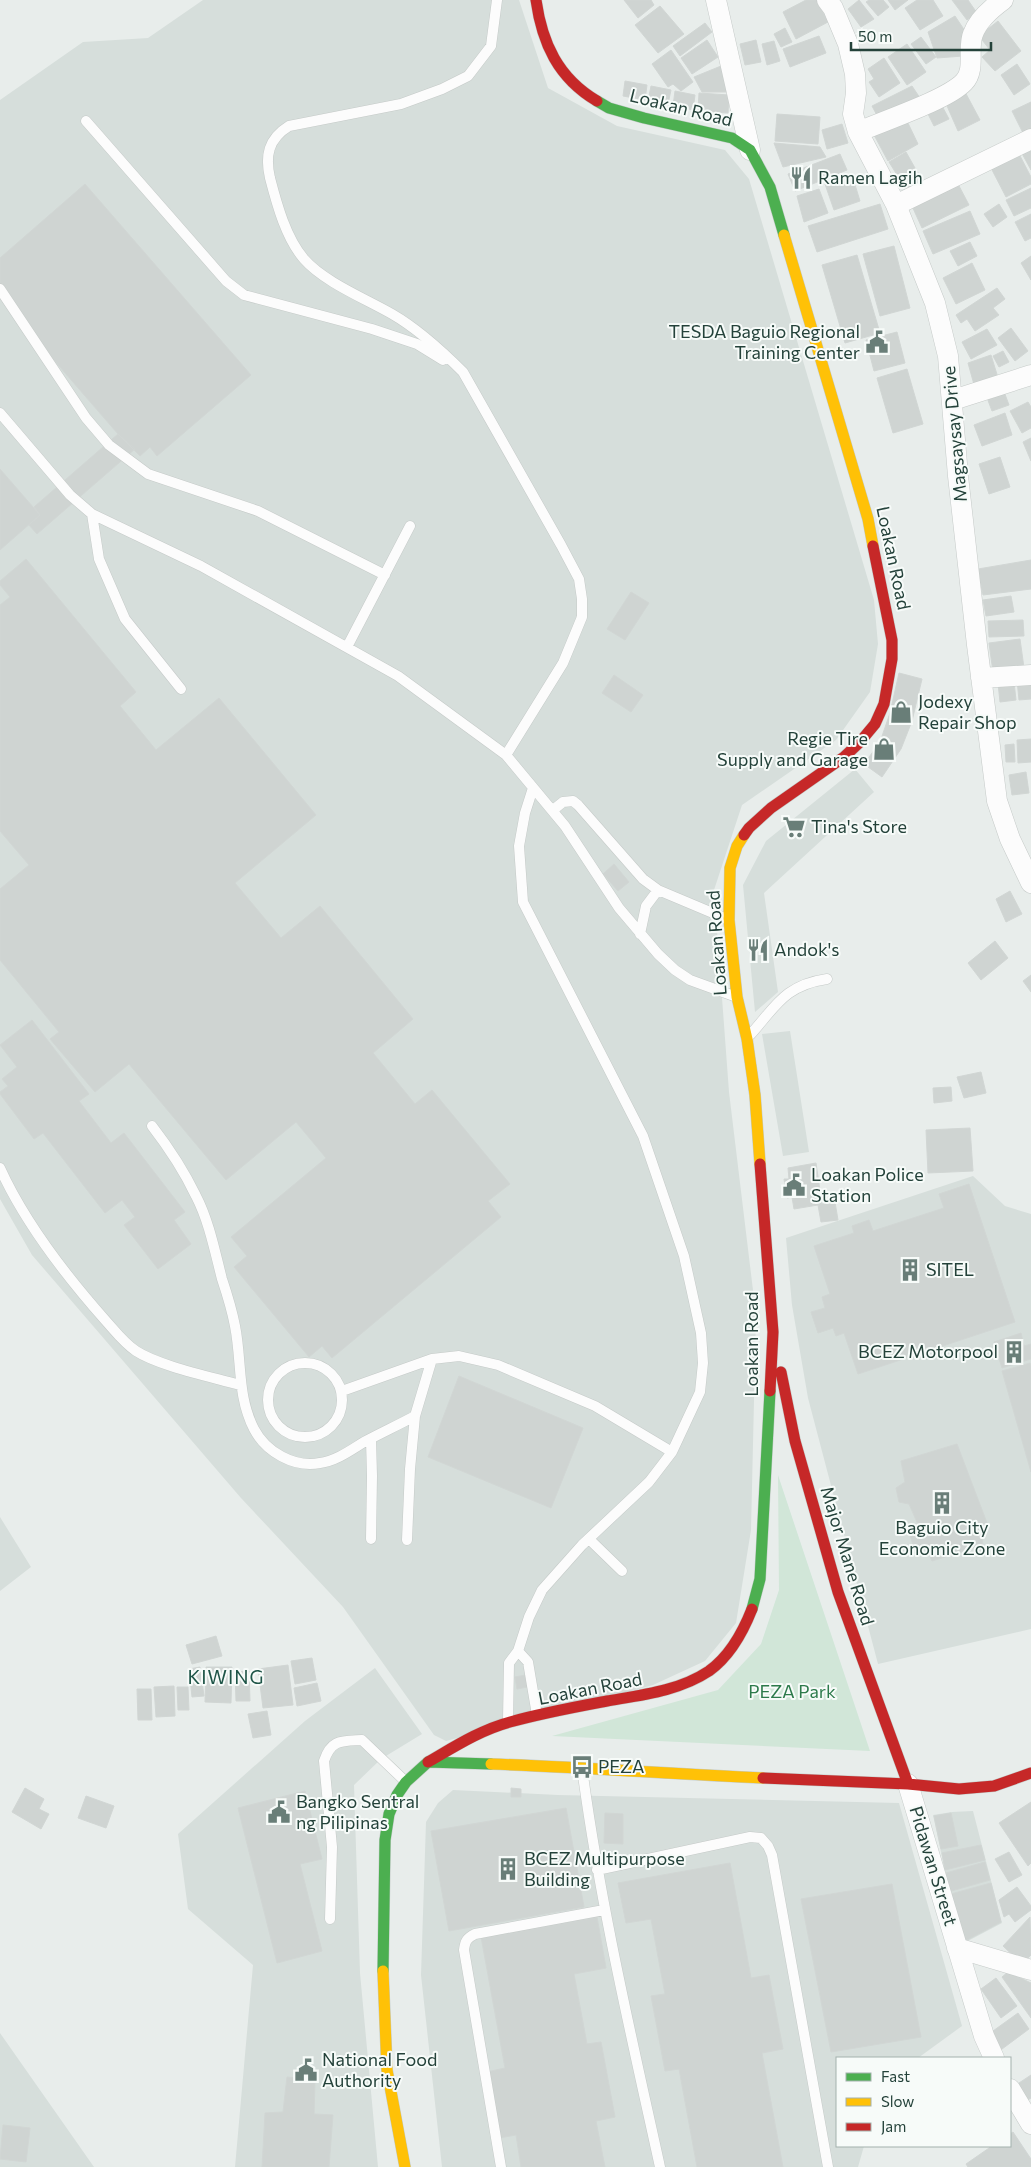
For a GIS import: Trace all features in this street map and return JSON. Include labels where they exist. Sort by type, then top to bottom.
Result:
[{"type":"main road","name":"Loakan Road","points":[[405,2167],[386,2070],[383,1971],[385,1840],[389,1814],[396,1795],[406,1782],[428,1762],[469,1737],[508,1722],[599,1703],[655,1694],[687,1684],[710,1671],[723,1659],[740,1638],[754,1606],[760,1579],[773,1332],[755,1095],[747,1038],[737,997],[728,920],[730,868],[737,846],[749,828],[771,808],[844,757],[875,724],[884,704],[892,668],[892,640],[868,519],[770,187],[750,150],[732,138],[609,108],[580,91],[563,72],[550,52],[536,0]]},
{"type":"main road","name":"Major Mane Road","points":[[773,1332],[794,1441],[838,1592],[908,1784]]},
{"type":"main road","points":[[428,1762],[582,1767],[654,1773],[908,1784],[959,1789],[994,1786],[1031,1773]]},
{"type":"street","points":[[716,0],[750,150]]},
{"type":"street","name":"Magsaysay Drive","points":[[827,0],[833,8],[848,44],[855,74],[856,93],[853,114],[858,132],[896,205],[934,304],[948,356],[958,476],[997,801],[1010,839],[1030,879]]},
{"type":"street","points":[[858,132],[950,93],[966,81],[969,70],[972,34],[990,10],[1003,0]]},
{"type":"street","points":[[896,205],[1031,139]]},
{"type":"street","points":[[953,400],[1031,375]]},
{"type":"street","points":[[981,678],[1031,675]]},
{"type":"street","name":"Pidawan Street","points":[[908,1784],[984,2036],[994,2057]]},
{"type":"street","name":"Pidawan Street","points":[[958,1948],[1031,1970]]},
{"type":"street","points":[[1011,2091],[1031,2124]]},
{"type":"lane","points":[[497,0],[491,46],[468,76],[442,89],[401,104],[288,126],[274,137],[269,147],[267,164],[277,204],[289,233],[304,259],[356,295],[393,314],[443,352],[463,372],[579,579],[582,617],[563,663],[506,755]]},
{"type":"lane","points":[[86,121],[226,281],[244,295],[372,329],[417,344],[463,372]]},
{"type":"lane","points":[[0,289],[86,418],[109,445],[148,474],[258,511],[385,575]]},
{"type":"lane","points":[[0,412],[70,495],[92,514],[201,566],[398,676],[506,755],[553,810],[619,908],[640,934],[670,965],[690,980],[737,997]]},
{"type":"lane","points":[[92,514],[100,559],[125,619],[181,689]]},
{"type":"lane","points":[[347,648],[410,526]]},
{"type":"lane","points":[[508,1722],[510,1663],[518,1651],[529,1617],[542,1590],[589,1539],[649,1482],[672,1452],[700,1392],[703,1363],[702,1333],[684,1256],[643,1136],[522,902],[519,846],[525,813],[533,788]]},
{"type":"lane","points":[[553,810],[569,800],[578,805],[643,879],[658,890],[728,920]]},
{"type":"lane","points":[[640,934],[646,906],[658,890]]},
{"type":"lane","points":[[747,1038],[784,996],[795,987],[827,979]]},
{"type":"lane","points":[[152,1126],[173,1154],[197,1198],[235,1324],[239,1353],[240,1385],[244,1406],[254,1430],[264,1445],[282,1458],[319,1464],[337,1457],[415,1416]]},
{"type":"lane","points":[[0,1168],[42,1240],[92,1305],[125,1342],[136,1351],[161,1362],[240,1385]]},
{"type":"lane","points":[[342,1391],[432,1359],[459,1356],[498,1365],[596,1406],[672,1452]]},
{"type":"lane","points":[[408,1540],[410,1469],[415,1416],[432,1359]]},
{"type":"lane","points":[[296,1362],[316,1363],[332,1373],[342,1391],[342,1411],[332,1428],[317,1435],[295,1436],[278,1426],[268,1409],[269,1389],[279,1372],[296,1362]]},
{"type":"lane","points":[[371,1439],[371,1539]]},
{"type":"lane","points":[[589,1539],[622,1571]]},
{"type":"lane","points":[[518,1651],[528,1662],[538,1716]]},
{"type":"lane","points":[[330,1919],[332,1847],[324,1761],[328,1749],[341,1741],[362,1740],[406,1782]]},
{"type":"lane","points":[[582,1767],[604,1910],[660,2167]]},
{"type":"lane","points":[[597,1870],[750,1837],[761,1838],[768,1846],[772,1855],[828,2167]]},
{"type":"lane","points":[[501,2167],[464,1950],[465,1942],[468,1937],[475,1934],[604,1910]]},
{"type":"shaded area","points":[[203,0],[519,0],[548,88],[617,126],[725,150],[749,179],[874,600],[878,644],[870,692],[836,740],[742,805],[714,890],[729,1092],[756,1315],[751,1530],[736,1623],[705,1661],[653,1685],[446,1741],[434,1735],[343,1607],[241,1498],[32,1255],[0,1199],[0,100],[83,42],[148,38]]},
{"type":"shaded area","points":[[855,769],[874,792],[764,893],[778,992],[755,1012],[743,885],[766,841]]},
{"type":"shaded area","points":[[790,1031],[809,1152],[783,1156],[762,1034]]},
{"type":"shaded area","points":[[973,1176],[1005,1206],[1031,1214],[1031,1629],[878,1664],[808,1398],[792,1305],[786,1238]]},
{"type":"shaded area","points":[[0,1517],[31,1567],[0,1591]]},
{"type":"shaded area","name":"Bangko Sentral ng Pilipinas","points":[[375,1668],[422,1734],[381,1759],[354,1785],[360,1973],[378,2167],[235,2167],[253,1965],[188,1909],[178,1834],[305,1721]]},
{"type":"shaded area","points":[[453,1790],[558,1795],[899,1803],[962,2026],[919,2057],[836,2057],[836,2147],[864,2147],[858,2167],[442,2167],[421,1975],[426,1822],[438,1803]]},
{"type":"shaded area","points":[[973,1811],[1002,1923],[964,1943],[947,1880],[933,1815]]},
{"type":"shaded area","points":[[0,2033],[94,2167],[0,2167]]},
{"type":"green space","name":"PEZA Park","points":[[778,1475],[870,1751],[552,1736],[718,1690],[761,1644],[779,1590]]},
{"type":"building","points":[[624,0],[651,0],[654,5],[638,18]]},
{"type":"building","points":[[806,0],[817,0],[828,22],[796,39],[783,12]]},
{"type":"building","points":[[859,0],[874,19],[861,27],[848,9]]},
{"type":"building","points":[[869,0],[883,0],[889,7],[878,16],[866,2]]},
{"type":"building","points":[[888,0],[908,0],[895,10]]},
{"type":"building","points":[[917,0],[933,0],[943,16],[920,30],[905,8]]},
{"type":"building","points":[[952,0],[968,0],[977,13],[967,20]]},
{"type":"building","points":[[660,6],[684,34],[658,53],[635,25]]},
{"type":"building","points":[[955,16],[965,31],[963,56],[937,58],[928,32]]},
{"type":"building","points":[[998,21],[1021,51],[995,71],[982,57],[990,50],[979,36]]},
{"type":"building","points":[[705,23],[712,32],[680,56],[673,46]]},
{"type":"building","points":[[785,28],[792,42],[781,47],[774,34]]},
{"type":"building","points":[[819,36],[826,53],[790,67],[783,49]]},
{"type":"building","points":[[921,37],[936,57],[926,64],[911,44]]},
{"type":"building","points":[[707,40],[718,57],[692,74],[681,58]]},
{"type":"building","points":[[756,40],[761,62],[745,65],[740,44]]},
{"type":"building","points":[[774,41],[780,61],[767,65],[762,44]]},
{"type":"building","points":[[907,44],[926,72],[907,85],[888,57]]},
{"type":"building","points":[[671,50],[693,82],[681,91],[673,84],[668,87],[652,64]]},
{"type":"building","points":[[884,58],[900,83],[879,97],[869,82],[874,79],[868,69]]},
{"type":"building","points":[[1017,64],[1030,84],[1014,95],[1001,75]]},
{"type":"building","points":[[721,66],[727,92],[702,92],[694,77]]},
{"type":"building","points":[[625,81],[647,85],[645,100],[623,96]]},
{"type":"building","points":[[651,86],[671,90],[668,104],[648,101]]},
{"type":"building","points":[[912,86],[920,98],[879,119],[872,106]]},
{"type":"building","points":[[964,90],[980,120],[958,131],[944,99]]},
{"type":"building","points":[[675,91],[695,95],[693,110],[673,106]]},
{"type":"building","points":[[699,93],[729,95],[728,113],[698,111]]},
{"type":"building","points":[[1031,102],[1031,130],[1023,133],[1012,111]]},
{"type":"building","points":[[941,104],[949,119],[934,126],[926,110]]},
{"type":"building","points":[[777,114],[820,117],[818,144],[775,141]]},
{"type":"building","points":[[906,119],[918,144],[888,161],[873,133]]},
{"type":"building","points":[[842,124],[848,143],[827,149],[822,130]]},
{"type":"building","points":[[1031,141],[1031,170],[1019,148]]},
{"type":"building","points":[[774,143],[820,147],[826,157],[783,167]]},
{"type":"building","points":[[1017,150],[1031,177],[1031,184],[1006,197],[989,164]]},
{"type":"building","points":[[906,152],[915,168],[899,178],[889,162]]},
{"type":"building","points":[[840,154],[847,170],[795,191],[788,174]]},
{"type":"building","points":[[916,169],[926,188],[909,197],[899,178]]},
{"type":"building","points":[[852,175],[860,201],[834,210],[825,184]]},
{"type":"building","points":[[85,184],[251,375],[157,456],[150,447],[140,456],[118,434],[0,298],[0,258]]},
{"type":"building","points":[[958,184],[969,205],[922,228],[912,206]]},
{"type":"building","points":[[1031,188],[1031,208],[1014,216],[1006,200]]},
{"type":"building","points":[[819,189],[828,213],[804,222],[797,196]]},
{"type":"building","points":[[880,204],[888,229],[817,252],[808,226]]},
{"type":"building","points":[[999,204],[1007,217],[993,227],[984,214]]},
{"type":"building","points":[[970,211],[980,234],[933,254],[923,231]]},
{"type":"building","points":[[1031,214],[1031,238],[1025,241],[1015,222]]},
{"type":"building","points":[[970,242],[977,256],[958,266],[950,251]]},
{"type":"building","points":[[894,246],[910,308],[880,316],[863,254]]},
{"type":"building","points":[[857,255],[880,333],[845,343],[822,265]]},
{"type":"building","points":[[1031,256],[1031,280],[1021,263]]},
{"type":"building","points":[[972,263],[985,290],[956,304],[943,278]]},
{"type":"building","points":[[997,288],[1005,299],[993,308],[999,315],[975,331],[967,319],[961,323],[956,315]]},
{"type":"building","points":[[1011,328],[1028,351],[1015,361],[998,338]]},
{"type":"building","points":[[987,329],[997,345],[971,359],[962,342]]},
{"type":"building","points":[[897,332],[905,363],[874,371],[866,340]]},
{"type":"building","points":[[1003,351],[1009,362],[999,367],[993,356]]},
{"type":"building","points":[[991,355],[999,381],[975,388],[968,363]]},
{"type":"building","points":[[907,369],[923,424],[893,433],[877,378]]},
{"type":"building","points":[[1003,389],[1009,405],[992,411],[986,395]]},
{"type":"building","points":[[1028,402],[1031,407],[1031,428],[1022,433],[1010,411]]},
{"type":"building","points":[[1005,413],[1012,435],[982,446],[974,425]]},
{"type":"building","points":[[118,434],[135,449],[37,534],[29,525],[40,515],[34,507]]},
{"type":"building","points":[[1031,438],[1031,461],[1023,442]]},
{"type":"building","points":[[1000,457],[1010,487],[989,494],[979,464]]},
{"type":"building","points":[[0,469],[40,515],[0,550]]},
{"type":"building","points":[[26,559],[136,692],[120,706],[156,750],[219,698],[316,815],[235,883],[281,938],[320,906],[413,1019],[373,1053],[415,1104],[432,1090],[510,1184],[488,1201],[501,1217],[332,1358],[322,1346],[309,1357],[234,1267],[247,1256],[231,1237],[326,1158],[296,1122],[226,1180],[129,1064],[95,1092],[50,1039],[59,1032],[0,960],[0,889],[29,865],[0,831],[0,605],[10,597],[0,585],[0,581]]},
{"type":"building","points":[[1031,560],[1031,589],[983,595],[978,569]]},
{"type":"building","points":[[631,592],[649,603],[625,640],[607,629]]},
{"type":"building","points":[[1011,596],[1014,612],[986,616],[983,600]]},
{"type":"building","points":[[1023,620],[1024,636],[989,637],[988,621]]},
{"type":"building","points":[[1020,639],[1024,668],[993,672],[989,643]]},
{"type":"building","points":[[899,673],[922,679],[912,721],[901,749],[882,777],[864,764],[880,742],[890,713]]},
{"type":"building","points":[[614,675],[643,695],[631,712],[602,693]]},
{"type":"building","points":[[1031,679],[1031,699],[1019,700],[1017,680]]},
{"type":"building","points":[[1014,682],[1016,700],[1000,702],[998,683]]},
{"type":"building","points":[[1031,739],[1031,762],[1018,763],[1017,740]]},
{"type":"building","points":[[1014,744],[1015,762],[1006,762],[1005,745]]},
{"type":"building","points":[[1026,772],[1029,793],[1012,795],[1009,775]]},
{"type":"building","points":[[614,864],[629,882],[618,891],[603,874]]},
{"type":"building","points":[[1010,891],[1022,914],[1006,922],[996,899]]},
{"type":"building","points":[[995,941],[1008,958],[981,980],[968,963]]},
{"type":"building","points":[[1031,975],[1031,992],[1023,981]]},
{"type":"building","points":[[32,1020],[89,1094],[79,1101],[111,1143],[124,1133],[185,1212],[174,1220],[191,1244],[158,1269],[124,1225],[135,1217],[122,1200],[105,1213],[43,1133],[34,1139],[0,1094],[8,1086],[2,1079],[17,1067],[0,1045]]},
{"type":"building","points":[[981,1072],[986,1093],[964,1098],[957,1077]]},
{"type":"building","points":[[951,1087],[952,1101],[934,1103],[933,1088]]},
{"type":"building","points":[[970,1128],[973,1171],[928,1173],[926,1130]]},
{"type":"building","points":[[816,1163],[822,1204],[835,1202],[838,1220],[821,1222],[818,1205],[794,1209],[792,1197],[787,1198],[784,1179],[789,1179],[788,1168]]},
{"type":"building","name":"SITEL","points":[[969,1184],[1015,1322],[858,1374],[844,1333],[836,1336],[833,1328],[818,1333],[811,1312],[825,1308],[822,1297],[830,1294],[814,1246],[854,1233],[852,1226],[869,1220],[873,1231],[944,1208],[939,1194]]},
{"type":"building","name":"BCEZ Motorpool","points":[[1021,1333],[1024,1346],[1031,1344],[1031,1359],[1002,1368],[994,1342]]},
{"type":"building","points":[[1030,1363],[1031,1367],[1031,1472],[1002,1371]]},
{"type":"building","points":[[459,1376],[583,1428],[551,1508],[428,1457]]},
{"type":"building","name":"Baguio City Economic Zone","points":[[957,1444],[989,1528],[981,1532],[983,1545],[932,1561],[926,1547],[913,1545],[910,1535],[919,1527],[909,1504],[899,1502],[896,1488],[905,1482],[901,1461]]},
{"type":"building","points":[[216,1636],[222,1656],[192,1664],[186,1645]]},
{"type":"building","points":[[312,1658],[316,1680],[295,1684],[291,1661]]},
{"type":"building","points":[[288,1665],[293,1705],[263,1708],[258,1669]]},
{"type":"building","points":[[200,1667],[204,1696],[192,1697],[189,1669]]},
{"type":"building","points":[[206,1667],[232,1667],[231,1703],[205,1702]]},
{"type":"building","points":[[249,1671],[250,1701],[236,1701],[235,1672]]},
{"type":"building","points":[[526,1675],[527,1687],[517,1689],[515,1677]]},
{"type":"building","points":[[317,1683],[321,1701],[297,1706],[294,1688]]},
{"type":"building","points":[[174,1686],[175,1716],[156,1717],[154,1687]]},
{"type":"building","points":[[177,1687],[188,1687],[189,1710],[178,1710]]},
{"type":"building","points":[[137,1689],[151,1689],[152,1720],[138,1720]]},
{"type":"building","points":[[267,1711],[271,1735],[253,1738],[248,1714]]},
{"type":"building","points":[[25,1788],[44,1799],[39,1809],[49,1814],[41,1829],[12,1812]]},
{"type":"building","points":[[511,1788],[521,1789],[521,1797],[511,1797]]},
{"type":"building","points":[[305,1791],[322,1859],[300,1864],[322,1951],[277,1963],[238,1808]]},
{"type":"building","points":[[86,1796],[114,1806],[106,1828],[78,1818]]},
{"type":"building","points":[[1031,1802],[1031,1863],[1028,1866],[999,1823]]},
{"type":"building","name":"BCEZ Multipurpose Building","points":[[566,1808],[584,1907],[449,1931],[431,1831]]},
{"type":"building","points":[[605,1813],[623,1814],[623,1844],[604,1843]]},
{"type":"building","points":[[951,1813],[958,1846],[941,1849],[934,1816]]},
{"type":"building","points":[[981,1845],[985,1860],[945,1870],[942,1853]]},
{"type":"building","points":[[1009,1852],[1022,1875],[1009,1882],[995,1859]]},
{"type":"building","points":[[985,1862],[990,1880],[951,1891],[946,1873]]},
{"type":"building","points":[[730,1863],[751,1978],[769,1975],[783,2049],[762,2053],[783,2167],[697,2167],[679,2069],[665,2071],[651,1996],[665,1994],[651,1919],[626,1923],[618,1883]]},
{"type":"building","points":[[991,1883],[1001,1922],[965,1941],[951,1894]]},
{"type":"building","points":[[892,1884],[921,2037],[831,2052],[801,1899]]},
{"type":"building","points":[[1017,1887],[1031,1906],[1031,1910],[1015,1922],[1009,1914],[1004,1917],[999,1900]]},
{"type":"building","points":[[597,1917],[606,1968],[574,1974],[587,2044],[601,2042],[615,2117],[596,2121],[605,2167],[521,2167],[516,2135],[499,2138],[487,2072],[505,2068],[481,1937]]},
{"type":"building","points":[[1030,1917],[1031,1955],[1022,1964],[1003,1946]]},
{"type":"building","points":[[1008,1972],[1031,1983],[1031,2018],[1002,1977]]},
{"type":"building","points":[[996,1978],[1017,2006],[1001,2018],[981,1989]]},
{"type":"building","points":[[1018,2013],[1029,2029],[998,2052],[986,2036]]},
{"type":"building","points":[[1031,2075],[1031,2098],[1023,2103],[1013,2087]]},
{"type":"building","points":[[287,2077],[315,2080],[314,2114],[333,2115],[329,2167],[262,2167],[265,2113],[283,2112]]},
{"type":"building","points":[[3,2125],[30,2128],[26,2162],[0,2159]]},
{"type":"building","points":[[1013,2132],[1031,2159],[1031,2167],[968,2167],[966,2164],[991,2147],[1011,2147],[1011,2133]]},
{"type":"traffic: fast","points":[[597,101],[609,108],[644,118],[732,138],[750,150],[770,187],[784,235]]},
{"type":"traffic: fast","points":[[752,1609],[760,1579],[770,1391]]},
{"type":"traffic: fast","points":[[383,1971],[385,1840],[389,1814],[397,1795],[406,1782],[428,1762],[491,1764]]},
{"type":"traffic: slow","points":[[784,235],[868,519],[873,546]]},
{"type":"traffic: slow","points":[[744,835],[737,846],[730,868],[729,920],[737,997],[747,1039],[755,1095],[760,1164]]},
{"type":"traffic: slow","points":[[491,1764],[763,1778]]},
{"type":"traffic: slow","points":[[383,1971],[387,2070],[405,2167]]},
{"type":"traffic: jam","points":[[536,0],[543,31],[554,58],[572,82],[597,101]]},
{"type":"traffic: jam","points":[[744,835],[771,808],[844,757],[875,724],[884,704],[892,659],[892,640],[873,546]]},
{"type":"traffic: jam","points":[[760,1164],[773,1332],[770,1391]]},
{"type":"traffic: jam","points":[[781,1372],[795,1441],[838,1592],[908,1784]]},
{"type":"traffic: jam","points":[[428,1762],[468,1739],[499,1725],[558,1710],[673,1688],[697,1678],[717,1665],[729,1651],[740,1635],[752,1609]]},
{"type":"traffic: jam","points":[[763,1778],[908,1784],[959,1789],[994,1786],[1031,1773]]},
{"type":"place","name":"Ramen Lagih","points":[[801,178]]},
{"type":"place","name":"TESDA Baguio Regional Training Center","points":[[877,342]]},
{"type":"place","name":"Jodexy Repair Shop","points":[[901,712]]},
{"type":"place","name":"Regie Tire Supply and Garage","points":[[884,749]]},
{"type":"place","name":"Tina's Store","points":[[794,827]]},
{"type":"place","name":"Andok's","points":[[758,950]]},
{"type":"place","name":"Loakan Police Station","points":[[794,1185]]},
{"type":"place","name":"SITEL","points":[[910,1270]]},
{"type":"place","name":"BCEZ Motorpool","points":[[1014,1352]]},
{"type":"place","name":"Baguio City Economic Zone","points":[[942,1503]]},
{"type":"place","name":"PEZA","points":[[582,1767]]},
{"type":"place","name":"Bangko Sentral ng Pilipinas","points":[[279,1812]]},
{"type":"place","name":"BCEZ Multipurpose Building","points":[[508,1869]]},
{"type":"place","name":"National Food Authority","points":[[306,2070]]},
{"type":"district","name":"KIWING","points":[[226,1677]]}]
